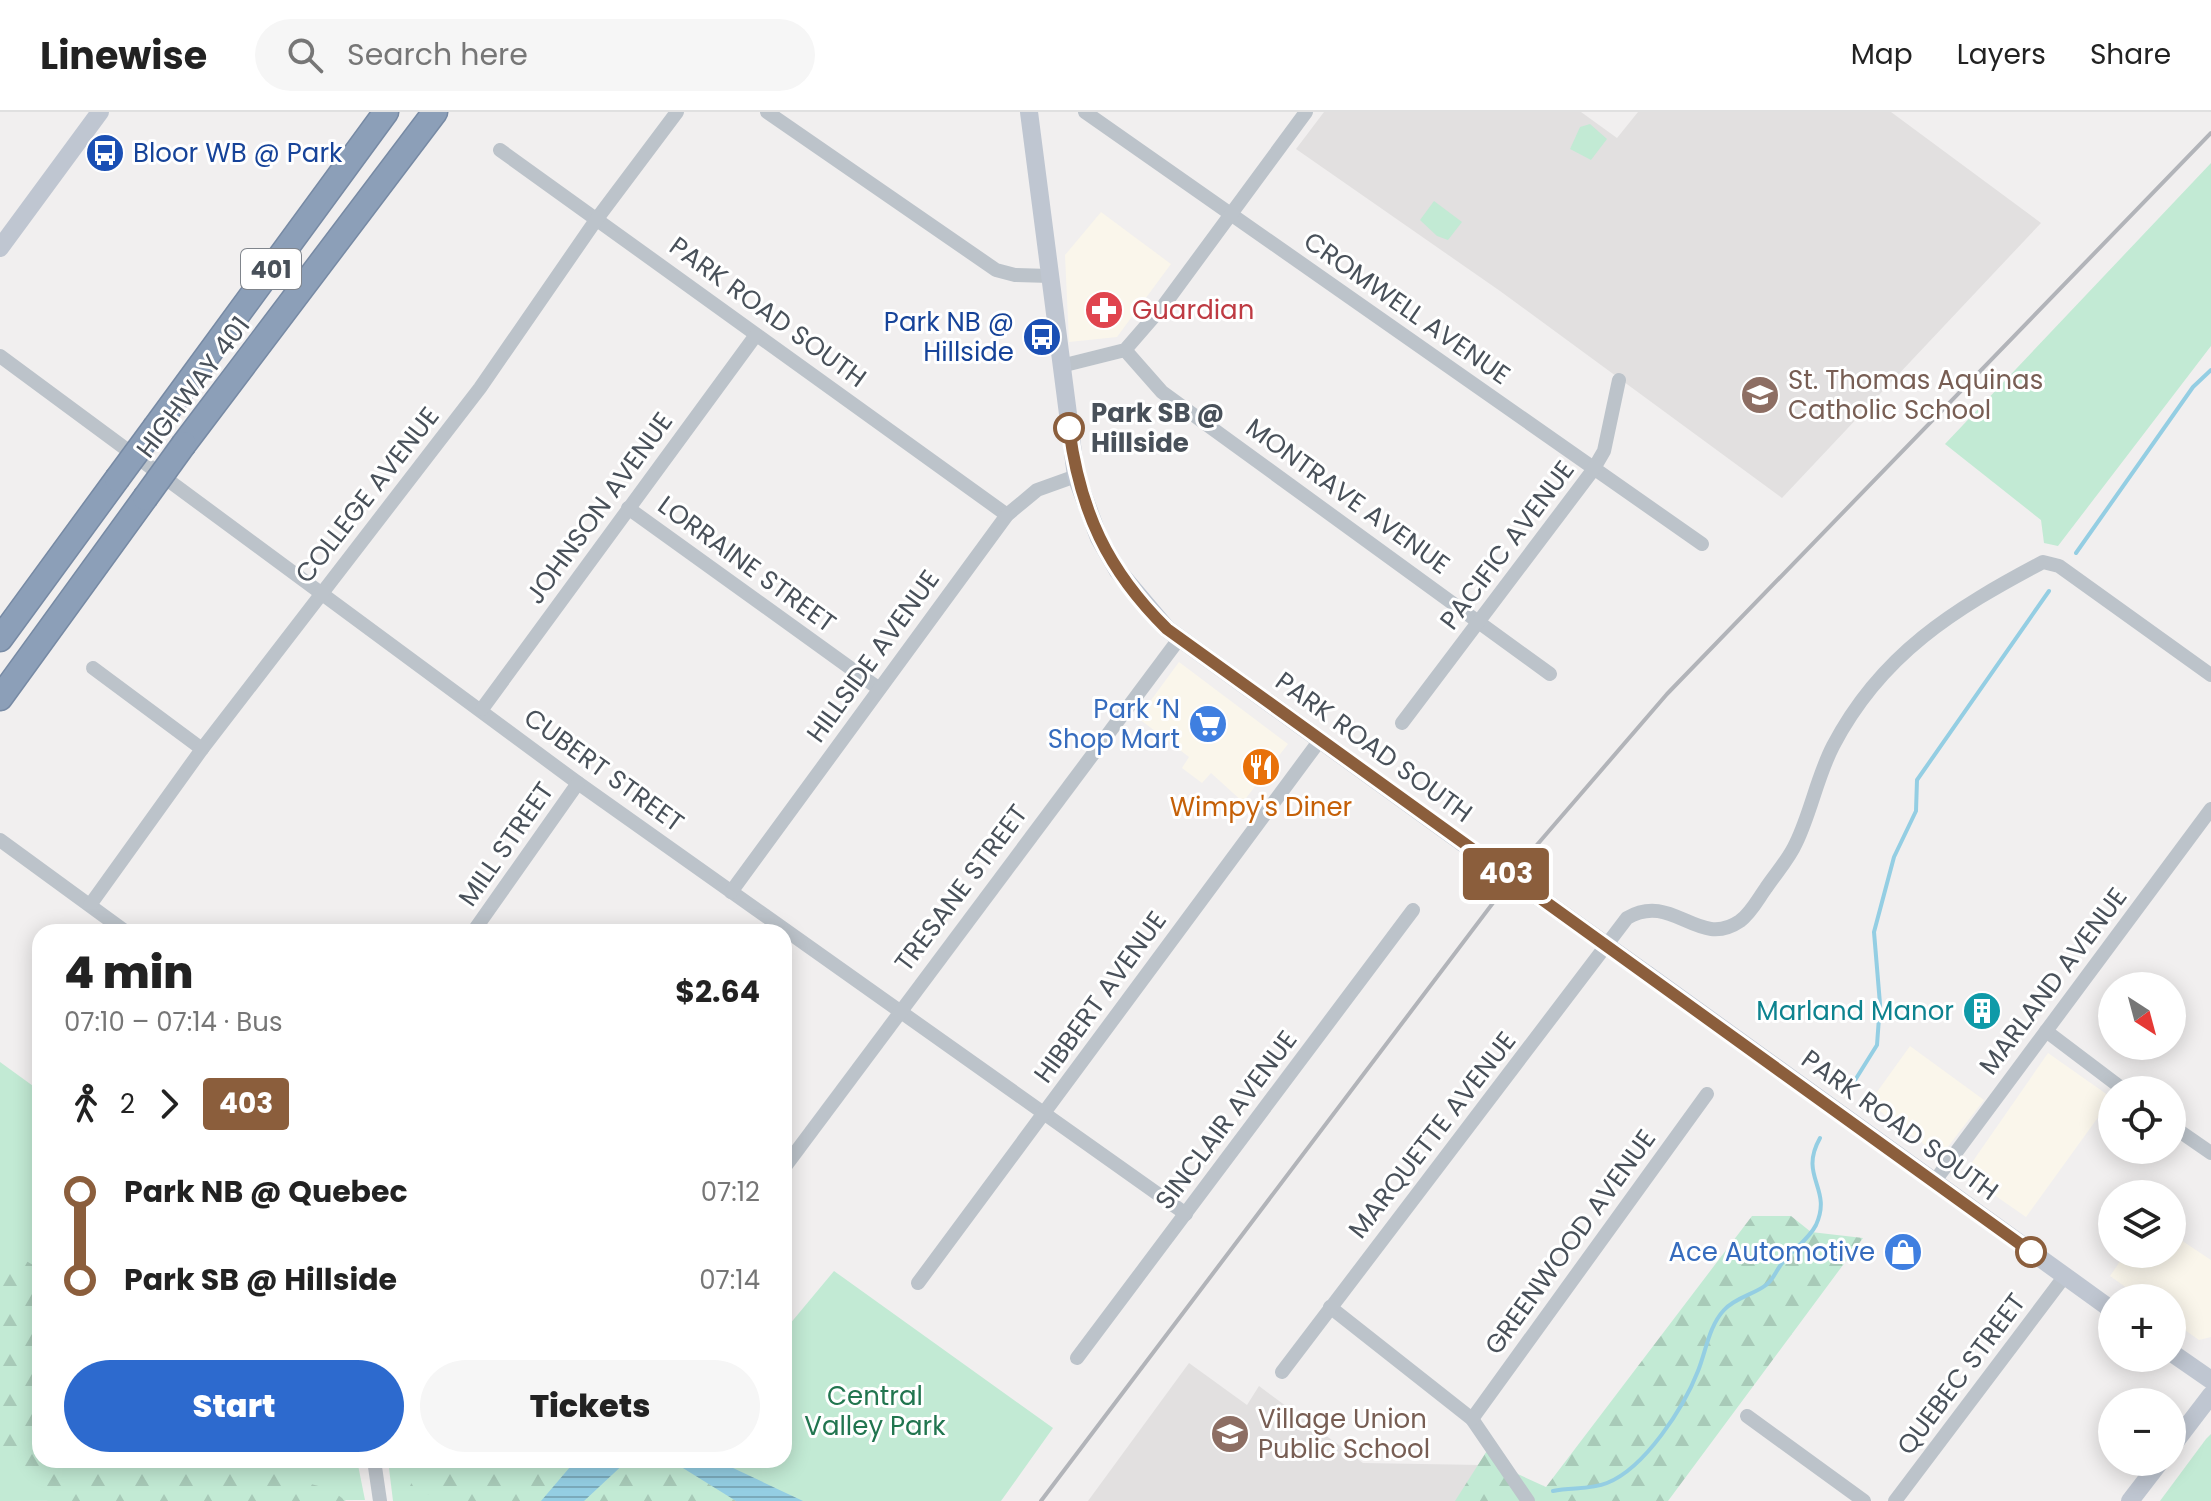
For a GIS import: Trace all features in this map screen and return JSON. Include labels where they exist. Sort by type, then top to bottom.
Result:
[{"type":"highway","name":"HIGHWAY 401","points":[[0,639],[386,112]]},
{"type":"highway","name":"HIGHWAY 401","points":[[0,698],[184,444],[435,112]]},
{"type":"main road","points":[[0,248],[100,112]]},
{"type":"main road","name":"PARK ROAD SOUTH","points":[[1029,112],[1076,476],[1095,529],[1118,571],[1147,609],[1179,639],[2098,1300]]},
{"type":"main road","points":[[2186,1363],[2211,1380]]},
{"type":"main road","points":[[2186,1428],[2211,1395]]},
{"type":"main road","points":[[2130,1501],[2149,1476]]},
{"type":"street","name":"COLLEGE AVENUE","points":[[90,905],[202,749],[480,388],[596,220],[677,112]]},
{"type":"street","points":[[767,112],[996,270],[1015,275],[1050,276]]},
{"type":"street","name":"CROMWELL AVENUE","points":[[1085,112],[1702,544]]},
{"type":"street","points":[[1061,366],[1125,350],[1164,305],[1306,112]]},
{"type":"street","name":"PARK ROAD SOUTH","points":[[500,150],[1007,515]]},
{"type":"street","name":"JOHNSON AVENUE","points":[[482,709],[756,335]]},
{"type":"street","name":"MONTRAVE AVENUE","points":[[1125,350],[1162,392],[1550,674]]},
{"type":"street","name":"CUBERT STREET","points":[[0,356],[320,595],[777,924]]},
{"type":"street","name":"PACIFIC AVENUE","points":[[1402,723],[1593,470],[1604,451],[1619,380]]},
{"type":"street","name":"HILLSIDE AVENUE","points":[[731,892],[1007,515],[1037,490],[1076,476]]},
{"type":"street","name":"LORRAINE STREET","points":[[628,508],[878,688]]},
{"type":"street","name":"MARQUETTE AVENUE","points":[[1282,1372],[1619,926],[1639,911],[1653,909],[1676,914],[1702,929],[1722,928],[1741,920],[1795,845],[1832,748],[1883,672],[1956,610],[2043,562],[2059,566],[2211,675]]},
{"type":"street","name":"TRESANE STREET","points":[[792,1157],[1179,639]]},
{"type":"street","points":[[93,668],[202,749]]},
{"type":"street","name":"HIBBERT AVENUE","points":[[918,1283],[1320,740]]},
{"type":"street","name":"MILL STREET","points":[[479,924],[578,783]]},
{"type":"street","name":"MARLAND AVENUE","points":[[1934,1182],[2211,809]]},
{"type":"street","points":[[0,840],[115,924]]},
{"type":"street","name":"SINCLAIR AVENUE","points":[[1077,1358],[1413,910]]},
{"type":"street","name":"CUBERT STREET","points":[[792,935],[1186,1214]]},
{"type":"street","points":[[2046,1031],[2105,1076]]},
{"type":"street","name":"GREENWOOD AVENUE","points":[[1472,1419],[1707,1094]]},
{"type":"street","points":[[2186,1136],[2211,1153]]},
{"type":"street","name":"QUEBEC STREET","points":[[1895,1501],[2064,1277]]},
{"type":"street","points":[[1330,1307],[1472,1419],[1528,1501]]},
{"type":"street","points":[[1747,1416],[1864,1501]]},
{"type":"street","points":[[375,1468],[380,1501]]},
{"type":"shaded area","name":"St. Thomas Aquinas Catholic School","points":[[1324,112],[1581,112],[1617,138],[1638,112],[1891,112],[2041,223],[1782,498],[1500,291],[1296,149]]},
{"type":"shaded area","points":[[1101,212],[1171,264],[1117,337],[1069,342],[1065,255]]},
{"type":"shaded area","points":[[1179,662],[1288,744],[1243,802],[1211,773],[1202,783],[1182,768],[1189,757],[1138,718]]},
{"type":"shaded area","points":[[1910,1046],[1984,1100],[1947,1148],[1932,1150],[1869,1103]]},
{"type":"shaded area","points":[[2048,1053],[2098,1088],[2098,1117],[2026,1217],[1964,1174]]},
{"type":"shaded area","points":[[2186,1243],[2211,1260],[2211,1337],[2199,1340],[2186,1331],[2186,1284],[2121,1284],[2110,1276],[2115,1268],[2186,1268]]},
{"type":"shaded area","name":"Village Union Public School","points":[[1189,1363],[1247,1405],[1259,1386],[1363,1463],[1481,1465],[1506,1501],[1088,1501]]},
{"type":"green space","points":[[1590,124],[1607,139],[1591,160],[1570,149],[1580,127]]},
{"type":"green space","points":[[2211,163],[2211,346],[2058,546],[2044,543],[2041,520],[1945,444]]},
{"type":"green space","points":[[1434,201],[1462,222],[1448,240],[1437,236],[1420,220]]},
{"type":"green space","points":[[0,1062],[32,1085],[32,1468],[359,1468],[365,1500],[0,1501]]},
{"type":"green space","points":[[1752,1216],[1791,1216],[1811,1232],[1863,1238],[1668,1501],[1455,1501],[1490,1446],[1500,1466],[1546,1487]]},
{"type":"green space","points":[[0,1246],[32,1264],[32,1468],[281,1468],[284,1477],[330,1489],[346,1501],[48,1501],[0,1466]]},
{"type":"green space","name":"Central Valley Park","points":[[834,1271],[1053,1428],[1001,1501],[393,1501],[389,1468],[792,1468],[792,1321]]},
{"type":"green space","points":[[2211,1434],[2211,1501],[2160,1501],[2179,1476],[2186,1476],[2186,1466]]},
{"type":"green space","points":[[425,1468],[569,1468],[541,1501],[464,1501],[411,1491],[410,1486],[418,1471]]},
{"type":"green space","points":[[619,1468],[683,1468],[736,1501],[584,1501]]},
{"type":"water","points":[[569,1468],[619,1468],[584,1501],[541,1501]]},
{"type":"water","points":[[683,1468],[733,1468],[803,1501],[736,1501]]},
{"type":"waterway","points":[[2076,553],[2193,387],[2211,370]]},
{"type":"waterway","points":[[1852,1085],[1877,1045],[1880,1004],[1874,932],[1894,857],[1916,811],[1917,780],[2049,591]]},
{"type":"waterway","points":[[1553,1491],[1607,1483],[1635,1464],[1662,1435],[1692,1386],[1719,1316],[1734,1302],[1768,1283],[1816,1225],[1821,1201],[1812,1163],[1820,1138]]},
{"type":"railway","points":[[1041,1501],[1536,846],[1667,694],[2211,133]]},
{"type":"bus line","name":"403","points":[[1069,428],[1076,476],[1099,538],[1128,585],[1167,629],[2031,1252]]},
{"type":"place","name":"Bloor WB @ Park","points":[[105,153]]},
{"type":"place","name":"Guardian","points":[[1104,310]]},
{"type":"place","name":"Park NB @ Hillside","points":[[1042,337]]},
{"type":"place","name":"St. Thomas Aquinas Catholic School","points":[[1760,395]]},
{"type":"place","name":"Park SB @ Hillside","points":[[1069,428]]},
{"type":"place","name":"Park ‘N Shop Mart","points":[[1208,724]]},
{"type":"place","name":"Wimpy's Diner","points":[[1261,767]]},
{"type":"place","name":"Marland Manor","points":[[1982,1011]]},
{"type":"place","name":"Ace Automotive","points":[[1903,1252]]},
{"type":"place","name":"Village Union Public School","points":[[1230,1434]]}]
